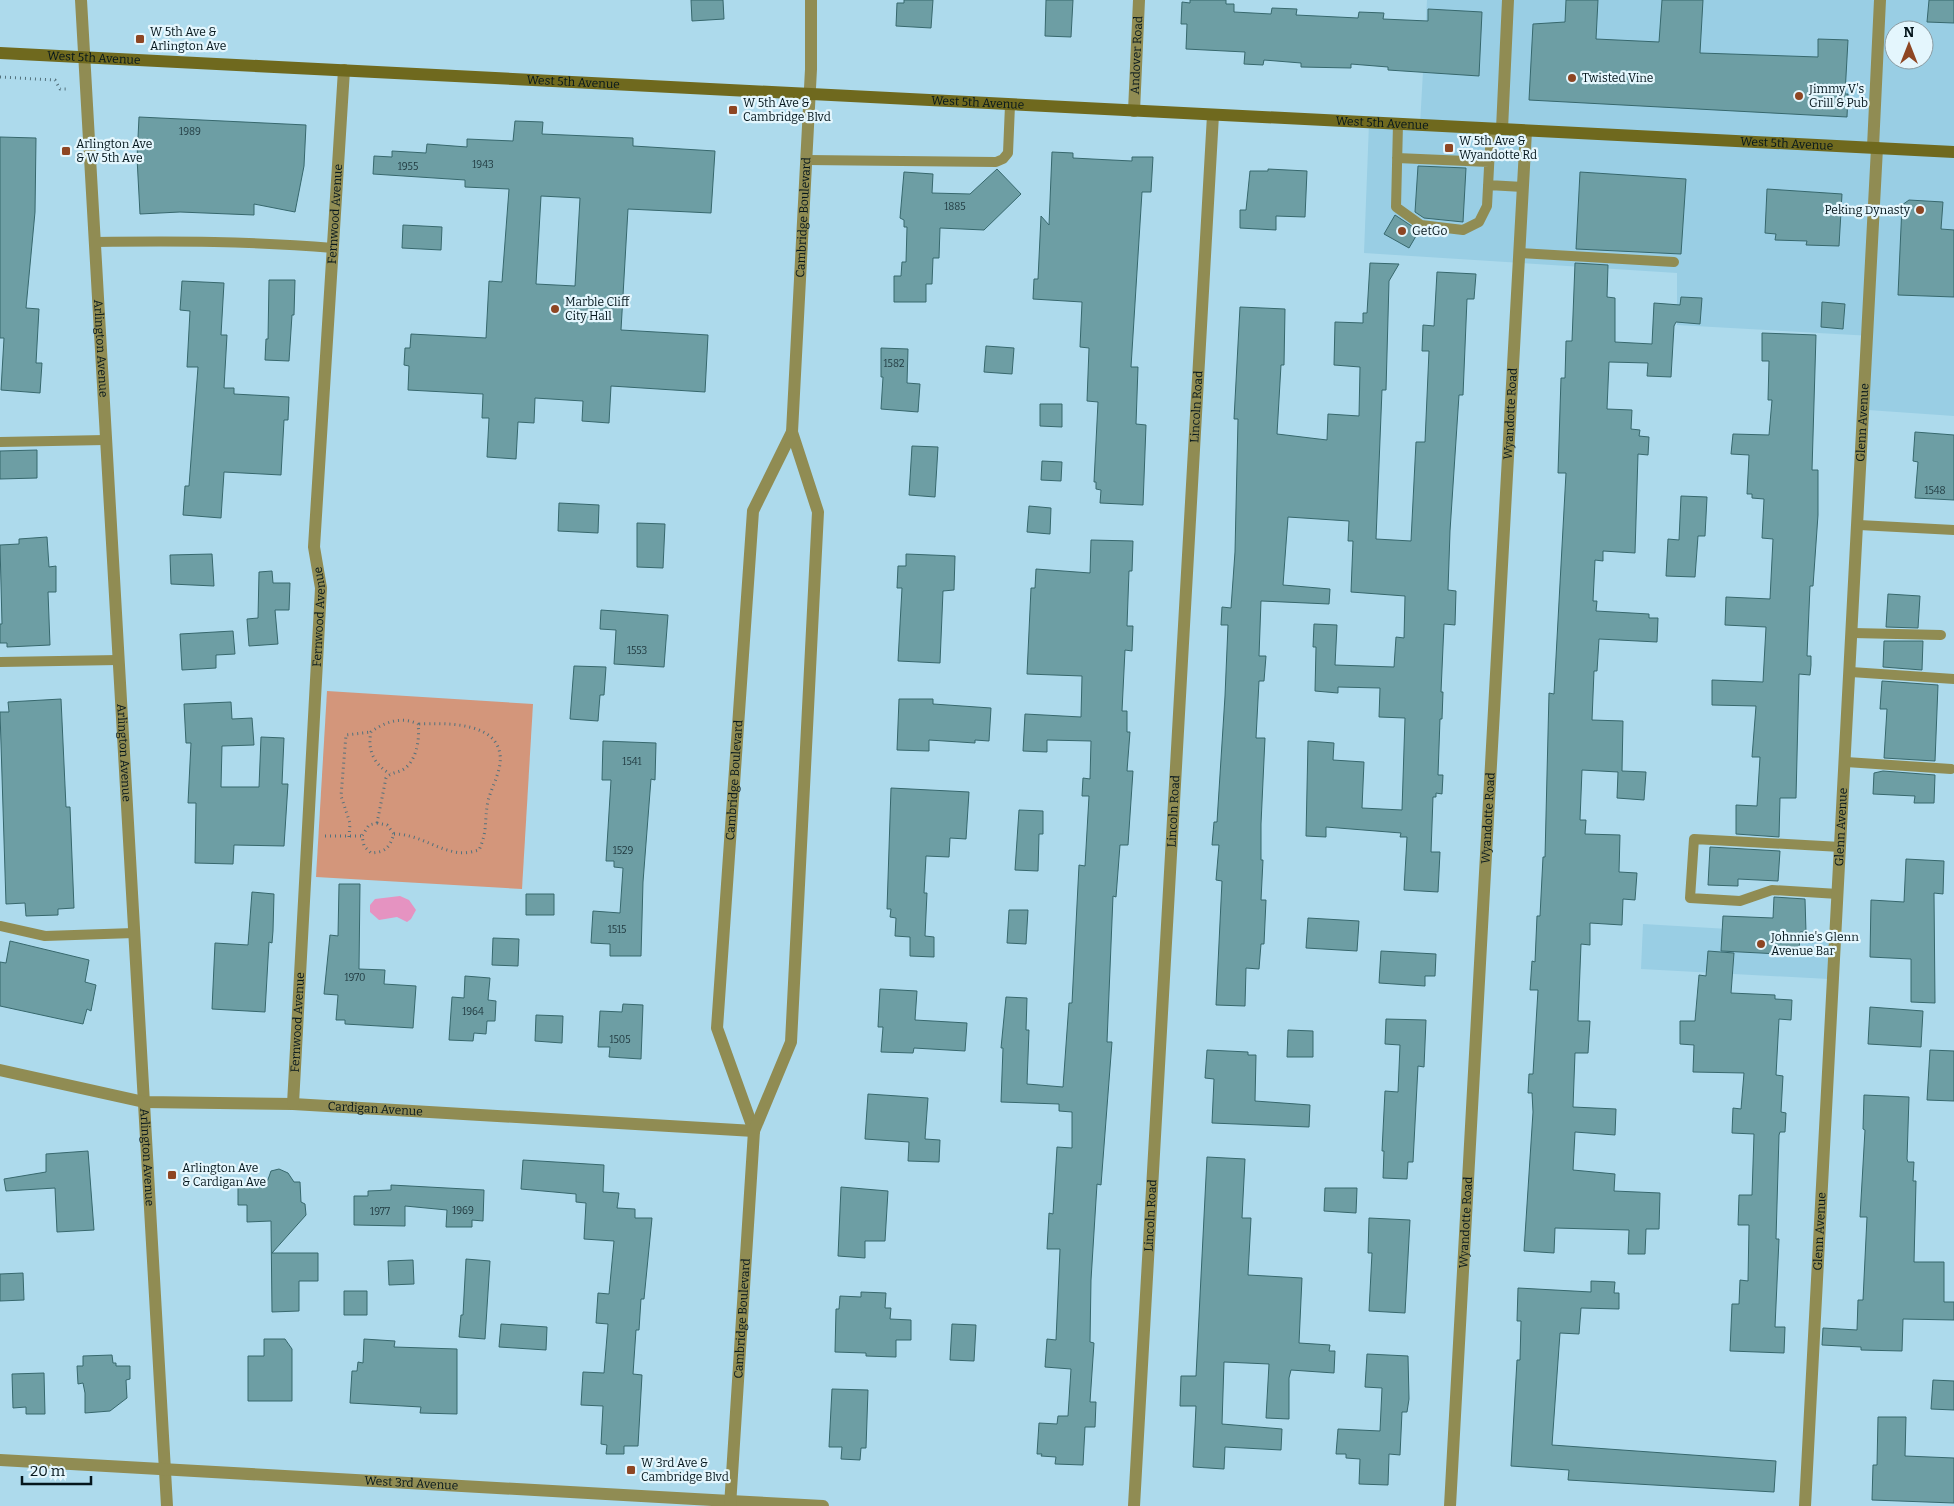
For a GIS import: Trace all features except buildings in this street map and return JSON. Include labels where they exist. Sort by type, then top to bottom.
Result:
[{"type":"main road","name":"West 5th Avenue","points":[[0,53],[1954,152]]},
{"type":"street","name":"Arlington Avenue","points":[[81,0],[167,1506]]},
{"type":"street","name":"Cambridge Boulevard","points":[[730,1504],[754,1131],[791,1042],[818,512],[792,432],[810,94],[811,0]]},
{"type":"street","name":"Andover Road","points":[[1134,111],[1139,0]]},
{"type":"street","points":[[1496,129],[1508,0]]},
{"type":"street","name":"Glenn Avenue","points":[[1805,1506],[1859,525],[1880,0]]},
{"type":"street","name":"Fernwood Avenue","points":[[292,1104],[321,588],[314,547],[344,70]]},
{"type":"street","name":"Lincoln Road","points":[[1134,1506],[1213,115]]},
{"type":"street","name":"Wyandotte Road","points":[[1450,1506],[1526,131]]},
{"type":"street","name":"Cambridge Boulevard","points":[[754,1131],[717,1028],[753,511],[792,432]]},
{"type":"street","name":"Cardigan Avenue","points":[[0,1070],[144,1102],[292,1104],[754,1131]]},
{"type":"street","name":"West 3rd Avenue","points":[[0,1460],[730,1504],[823,1506]]},
{"type":"lane","points":[[807,160],[996,162],[1003,159],[1008,153],[1010,104]]},
{"type":"lane","points":[[1398,124],[1396,207],[1421,225],[1463,230],[1479,222],[1487,206],[1490,162],[1496,129]]},
{"type":"lane","points":[[1397,158],[1490,162]]},
{"type":"lane","points":[[1488,186],[1523,187]]},
{"type":"lane","points":[[95,242],[204,240],[269,242],[333,248]]},
{"type":"lane","points":[[1520,253],[1674,262]]},
{"type":"lane","points":[[0,442],[105,440]]},
{"type":"lane","points":[[1859,525],[1954,530]]},
{"type":"lane","points":[[1853,633],[1942,635]]},
{"type":"lane","points":[[0,662],[118,660]]},
{"type":"lane","points":[[1851,672],[1954,679]]},
{"type":"lane","points":[[1846,762],[1951,769]]},
{"type":"lane","points":[[1838,894],[1772,890],[1740,901],[1690,898],[1694,839],[1841,847]]},
{"type":"lane","points":[[0,926],[45,936],[134,933]]},
{"type":"path","points":[[0,77],[55,80],[60,89],[86,89]]},
{"type":"path","points":[[349,837],[350,823],[341,796],[346,735],[371,732],[378,726],[392,721],[411,720],[418,724],[447,723],[475,728],[484,732],[494,742],[500,755],[500,765],[488,802],[486,836],[479,850],[465,853],[455,852],[409,834],[394,834]]},
{"type":"path","points":[[378,823],[382,788],[390,774],[404,768],[413,757],[419,739],[418,724]]},
{"type":"path","points":[[371,732],[369,742],[372,757],[381,769],[390,774]]},
{"type":"path","points":[[378,823],[387,825],[394,834],[389,848],[383,852],[371,853],[364,846],[362,836],[369,825],[378,823]]},
{"type":"path","points":[[308,834],[362,836]]},
{"type":"shaded area","points":[[1427,0],[1954,0],[1954,416],[1868,410],[1872,336],[1677,325],[1677,273],[1364,253],[1369,123],[1420,125]]},
{"type":"shaded area","points":[[327,691],[533,704],[522,889],[316,877]]},
{"type":"shaded area","points":[[400,896],[409,900],[416,910],[407,922],[397,917],[379,920],[370,912],[370,905],[375,899]]},
{"type":"shaded area","points":[[1643,924],[1833,935],[1829,979],[1641,969]]},
{"type":"place","name":"W 5th Ave & Arlington Ave","points":[[140,39]]},
{"type":"place","name":"Twisted Vine","points":[[1572,78]]},
{"type":"place","name":"Jimmy V's Grill & Pub","points":[[1799,96]]},
{"type":"place","name":"W 5th Ave & Cambridge Blvd","points":[[733,110]]},
{"type":"place","name":"W 5th Ave & Wyandotte Rd","points":[[1449,148]]},
{"type":"place","name":"Arlington Ave & W 5th Ave","points":[[66,151]]},
{"type":"place","name":"Peking Dynasty","points":[[1920,210]]},
{"type":"place","name":"GetGo","points":[[1402,231]]},
{"type":"place","name":"Marble Cliff City Hall","points":[[555,309]]},
{"type":"place","name":"Johnnie's Glenn Avenue Bar","points":[[1761,944]]},
{"type":"place","name":"Arlington Ave & Cardigan Ave","points":[[172,1175]]},
{"type":"place","name":"W 3rd Ave & Cambridge Blvd","points":[[631,1470]]}]
